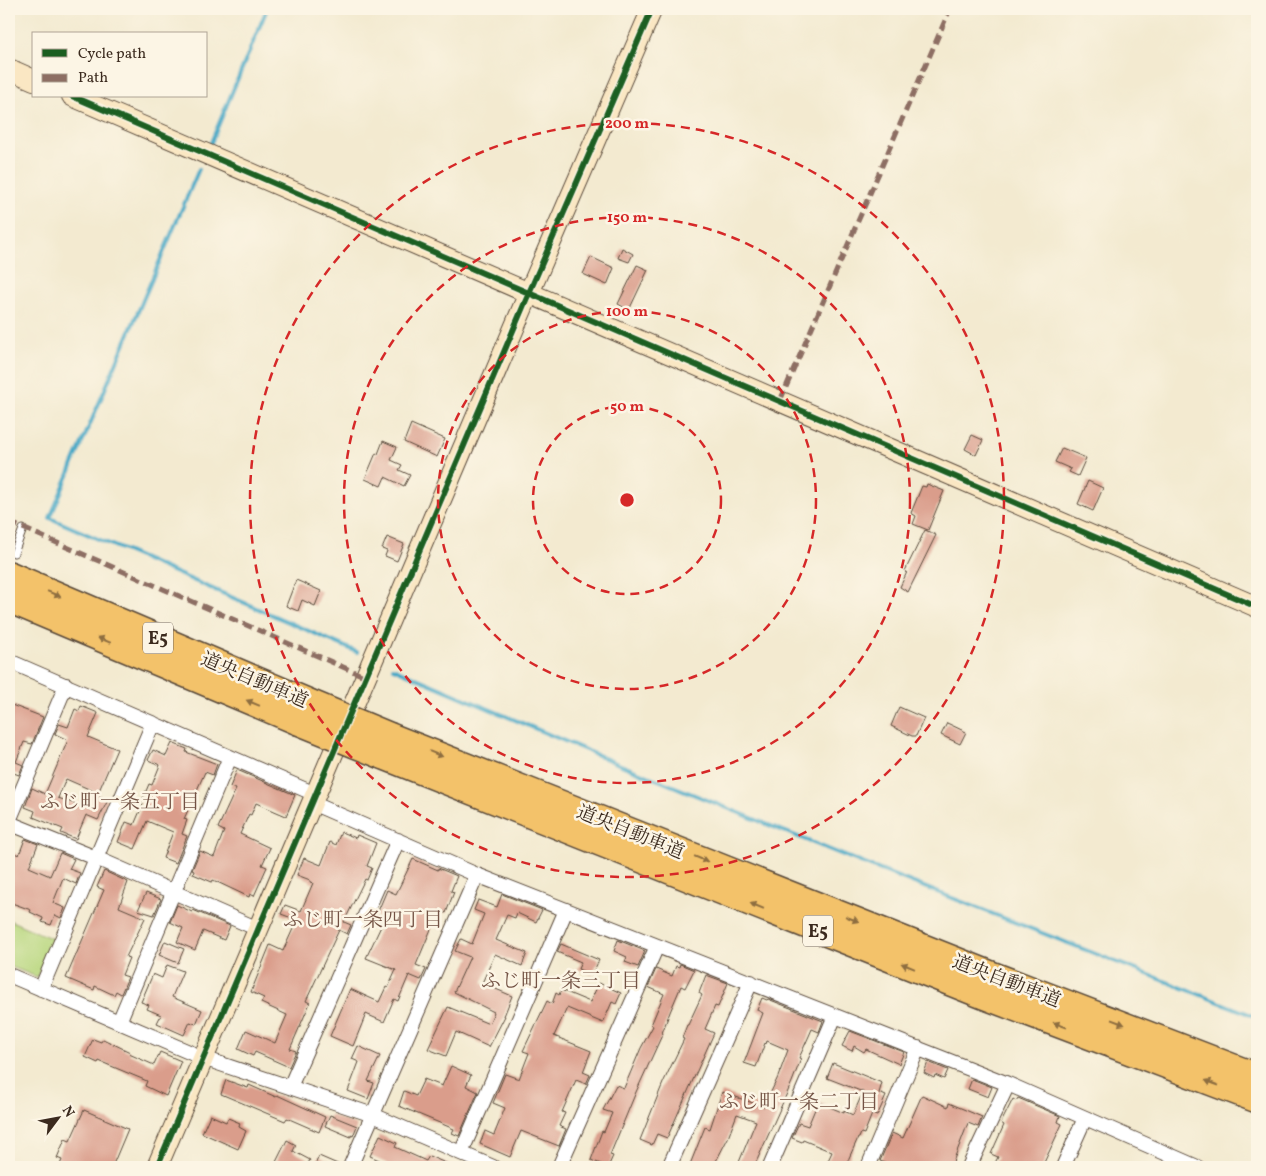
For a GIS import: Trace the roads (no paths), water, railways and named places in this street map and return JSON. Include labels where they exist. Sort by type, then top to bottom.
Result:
[{"type":"highway","name":"道央自動車道","points":[[11,564],[302,712]]},
{"type":"highway","name":"道央自動車道","points":[[9,600],[386,746],[983,996],[1257,1100]]},
{"type":"highway","name":"道央自動車道","points":[[386,746],[1257,1076]]},
{"type":"street","points":[[156,1167],[652,9]]},
{"type":"street","points":[[9,69],[32,79]]},
{"type":"street","points":[[77,98],[529,293],[1255,601]]},
{"type":"street","points":[[9,660],[230,757],[398,840],[477,875],[1008,1084],[1197,1167]]},
{"type":"street","points":[[66,685],[9,822],[258,929]]},
{"type":"street","points":[[41,989],[153,723]]},
{"type":"street","points":[[119,1022],[230,757]]},
{"type":"street","points":[[290,1087],[398,840]]},
{"type":"street","points":[[350,1167],[477,875]]},
{"type":"street","points":[[461,1154],[566,910]]},
{"type":"street","points":[[559,1167],[657,946]]},
{"type":"street","points":[[9,975],[203,1058],[373,1115],[493,1167]]},
{"type":"street","points":[[669,1167],[751,982]]},
{"type":"street","points":[[770,1167],[835,1016]]},
{"type":"street","points":[[868,1167],[918,1048]]},
{"type":"street","points":[[969,1167],[1008,1084]]},
{"type":"street","points":[[1064,1167],[1085,1118]]},
{"type":"lane","points":[[11,564],[23,529]]},
{"type":"waterway","points":[[210,145],[267,9]]},
{"type":"waterway","points":[[199,169],[50,518],[357,652]]},
{"type":"waterway","points":[[393,668],[616,763],[865,864],[1257,1017]]},
{"type":"district","name":"ふじ町一条五丁目","points":[[120,801]]},
{"type":"district","name":"ふじ町一条四丁目","points":[[363,919]]},
{"type":"district","name":"ふじ町一条三丁目","points":[[561,980]]},
{"type":"district","name":"ふじ町一条二丁目","points":[[799,1101]]}]
